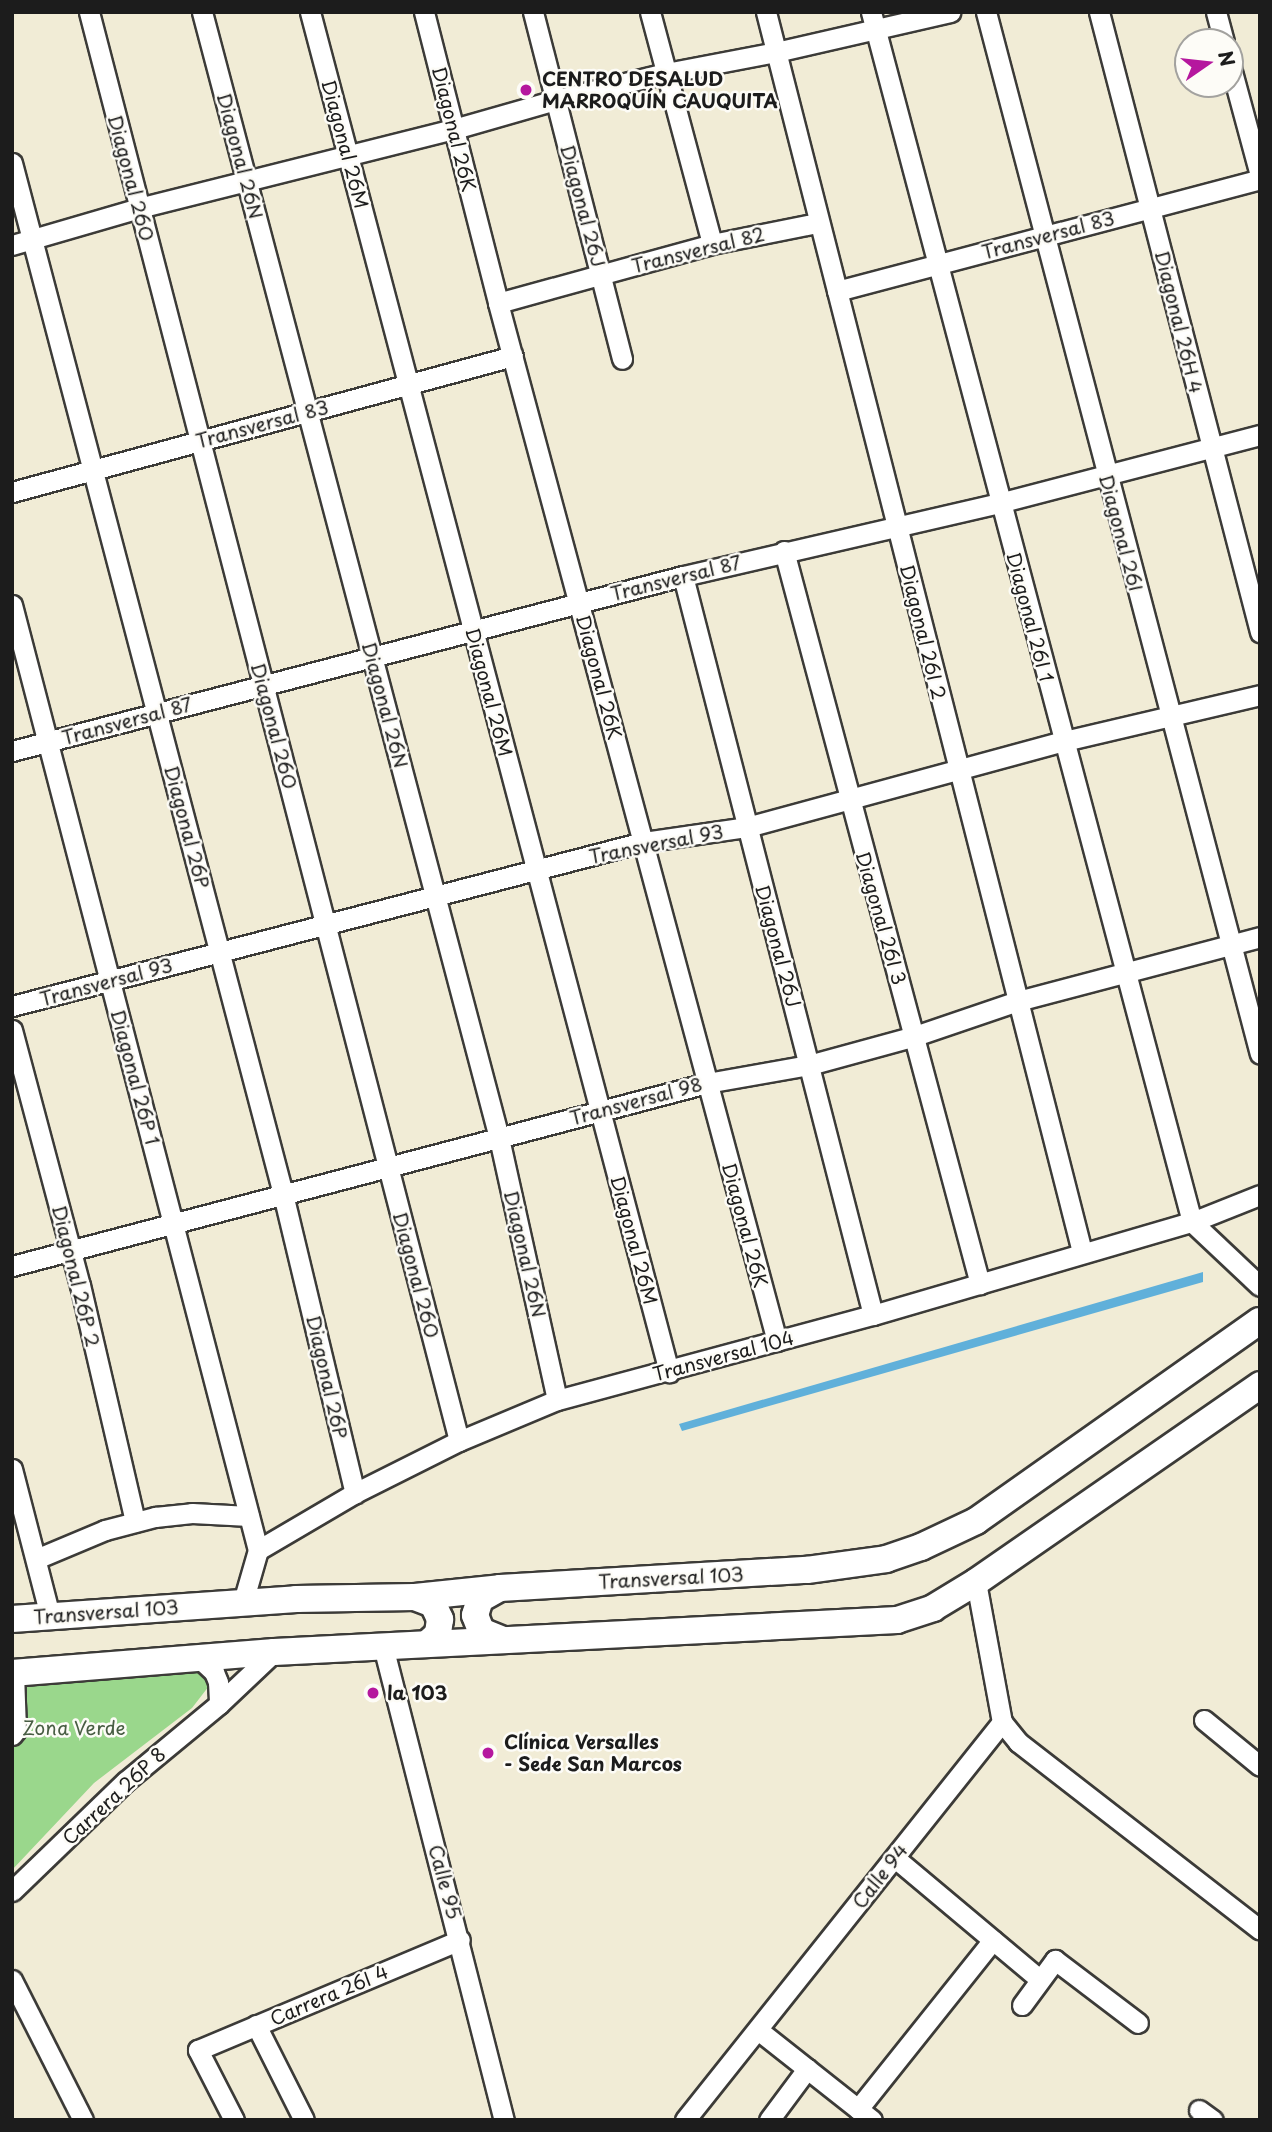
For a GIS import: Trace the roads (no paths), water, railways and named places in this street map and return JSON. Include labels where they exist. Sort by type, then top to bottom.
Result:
[{"type":"street","name":"Diagonal 26O","points":[[89,12],[459,1441]]},
{"type":"street","name":"Diagonal 26N","points":[[202,12],[499,1138],[557,1400]]},
{"type":"street","name":"Diagonal 26M","points":[[310,12],[669,1372]]},
{"type":"street","name":"Diagonal 26K","points":[[424,12],[498,303],[777,1341]]},
{"type":"street","name":"Diagonal 26J","points":[[533,12],[622,359]]},
{"type":"street","points":[[650,12],[712,244]]},
{"type":"street","name":"Diagonal 26I 2","points":[[766,12],[817,223],[837,291],[1082,1252]]},
{"type":"street","points":[[12,245],[139,208],[348,157],[555,100],[666,73],[776,52],[873,20],[950,12]]},
{"type":"street","name":"Diagonal 26I","points":[[986,12],[1260,1054]]},
{"type":"street","name":"Diagonal 26H 4","points":[[1099,12],[1260,632]]},
{"type":"street","name":"Diagonal 26I 1","points":[[873,20],[999,503],[1192,1222]]},
{"type":"street","points":[[1239,98],[1260,177]]},
{"type":"street","name":"Diagonal 26P","points":[[12,163],[283,1194],[355,1493]]},
{"type":"street","name":"Transversal 83","points":[[837,291],[1260,177]]},
{"type":"street","name":"Transversal 82","points":[[498,303],[712,244],[817,223]]},
{"type":"street","name":"Transversal 83","points":[[12,492],[513,356]]},
{"type":"street","name":"Transversal 87","points":[[12,751],[683,576],[999,503],[1260,435]]},
{"type":"street","name":"Diagonal 26I 3","points":[[784,551],[848,800],[915,1036],[980,1284]]},
{"type":"street","name":"Diagonal 26J","points":[[683,576],[873,1315]]},
{"type":"street","name":"Diagonal 26P 1","points":[[12,605],[258,1549]]},
{"type":"street","name":"Transversal 93","points":[[12,1006],[643,842],[747,827],[1064,741],[1169,714],[1260,695]]},
{"type":"street","name":"Transversal 98","points":[[12,1266],[707,1083],[809,1065],[915,1036],[1018,1001],[1260,937]]},
{"type":"street","name":"Diagonal 26P 2","points":[[12,1030],[70,1250],[135,1522]]},
{"type":"street","name":"Transversal 104","points":[[258,1549],[355,1493],[459,1441],[557,1400],[669,1372],[980,1284],[1192,1222],[1260,1195]]},
{"type":"street","points":[[1192,1222],[1260,1286]]},
{"type":"street","name":"Transversal 103","points":[[12,1619],[243,1602],[415,1597],[500,1588],[807,1570],[886,1559],[921,1547],[976,1521],[1260,1321]]},
{"type":"street","points":[[12,1735],[16,1730],[13,1673],[274,1652],[897,1620],[933,1608],[976,1582],[1260,1385]]},
{"type":"street","points":[[12,1469],[20,1532],[36,1559],[50,1616]]},
{"type":"street","points":[[36,1559],[105,1530],[135,1522],[192,1513],[249,1516]]},
{"type":"street","points":[[243,1602],[258,1549]]},
{"type":"street","points":[[976,1582],[1002,1722],[1018,1742],[1260,1930]]},
{"type":"street","points":[[500,1588],[480,1599],[475,1615],[481,1631],[504,1640]]},
{"type":"street","points":[[415,1597],[433,1604],[440,1619],[438,1634],[428,1643]]},
{"type":"street","name":"Calle 95","points":[[383,1646],[504,2120]]},
{"type":"street","name":"Carrera 26P 8","points":[[12,1891],[126,1781],[219,1704],[274,1652]]},
{"type":"street","points":[[198,1657],[214,1672],[218,1682],[219,1704]]},
{"type":"street","points":[[1204,1720],[1260,1766]]},
{"type":"street","name":"Calle 94","points":[[685,2120],[1002,1722]]},
{"type":"street","points":[[895,1858],[1039,1979]]},
{"type":"street","name":"Carrera 26I 4","points":[[234,2120],[198,2050],[460,1940]]},
{"type":"street","points":[[758,2030],[865,2114],[993,1940]]},
{"type":"street","points":[[1021,2005],[1055,1960],[1138,2023]]},
{"type":"street","points":[[12,1980],[83,2120]]},
{"type":"street","points":[[256,2025],[304,2120]]},
{"type":"street","points":[[769,2120],[807,2069]]},
{"type":"water","points":[[1203,1272],[1203,1282],[682,1431],[679,1424]]},
{"type":"place","name":"CENTRO DESALUD MARROQUÍN CAUQUITA","points":[[526,90]]},
{"type":"place","name":"la 103","points":[[373,1693]]},
{"type":"place","name":"Clínica Versalles - Sede San Marcos","points":[[488,1753]]},
{"type":"park label","name":"Zona Verde","points":[[74,1728]]}]
